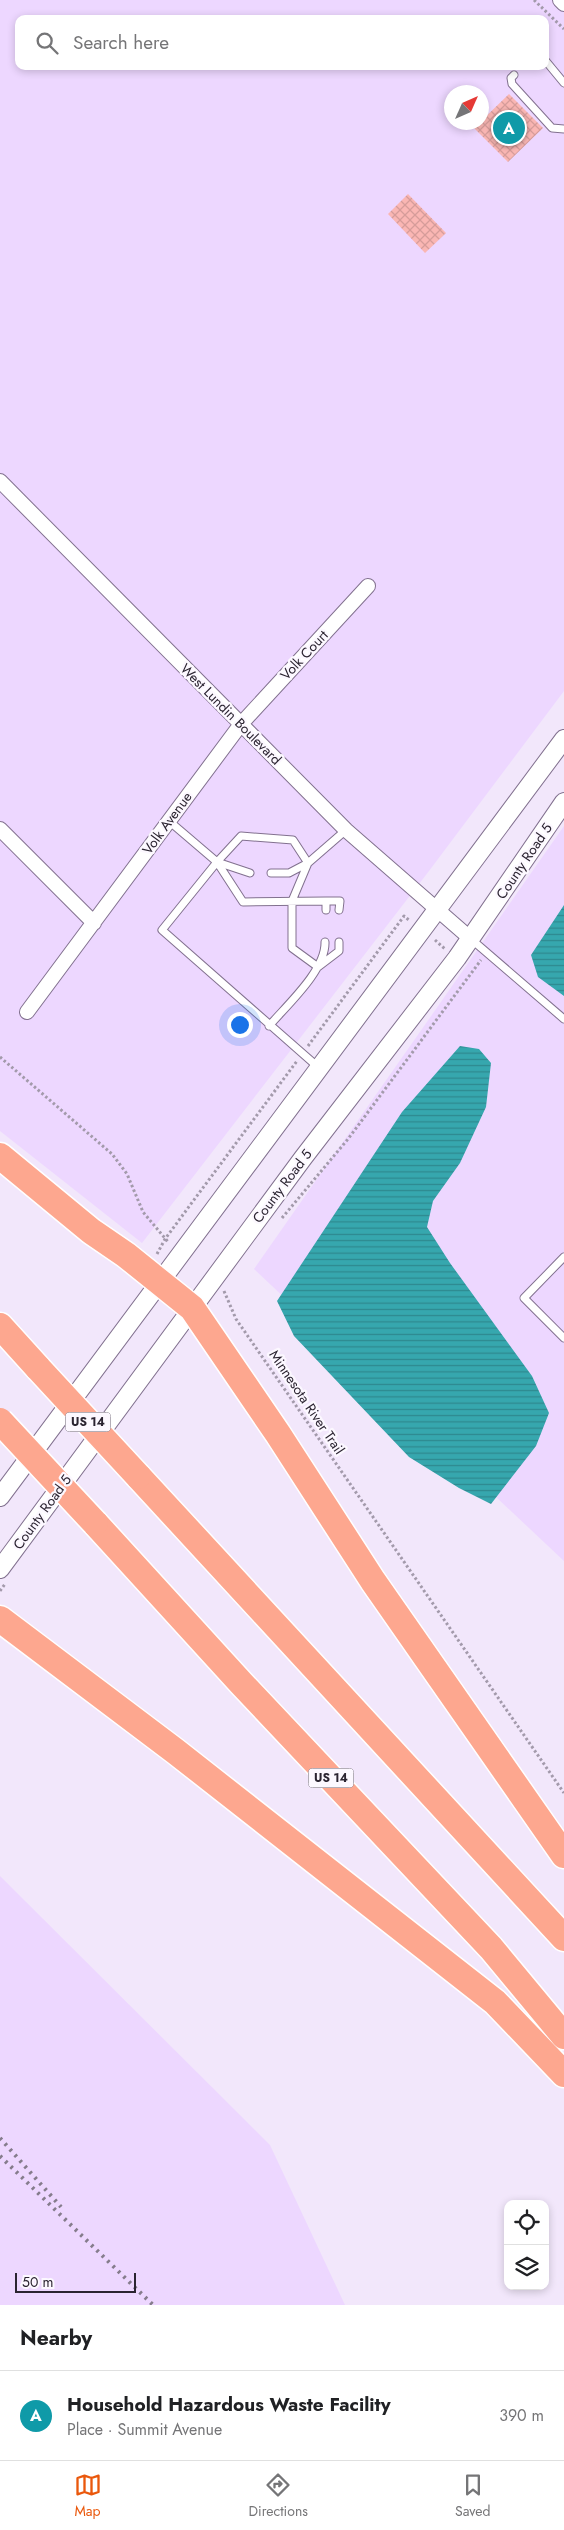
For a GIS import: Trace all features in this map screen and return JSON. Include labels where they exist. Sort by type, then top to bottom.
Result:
[{"type":"highway","points":[[0,1156],[90,1231],[126,1255],[197,1314],[373,1580],[564,1854]]},
{"type":"highway","name":"US 14","points":[[0,1326],[564,1938]]},
{"type":"highway","name":"US 14","points":[[0,1421],[241,1683],[491,1948],[564,2036]]},
{"type":"highway","points":[[0,1619],[190,1762],[495,2002],[564,2074]]},
{"type":"street","points":[[560,0],[564,4]]},
{"type":"street","name":"West Lundin Boulevard","points":[[0,481],[346,830],[470,939]]},
{"type":"street","name":"Volk Court","points":[[241,724],[368,586]]},
{"type":"street","name":"Volk Avenue","points":[[27,1012],[241,724]]},
{"type":"street","points":[[0,1497],[564,739]]},
{"type":"street","name":"County Road 5","points":[[4,1575],[219,1286],[470,939],[564,802]]},
{"type":"street","points":[[0,829],[94,923]]},
{"type":"lane","points":[[549,65],[564,83]]},
{"type":"lane","points":[[514,75],[512,84],[539,114],[552,128],[564,129]]},
{"type":"lane","points":[[169,821],[218,862],[244,902],[340,901],[339,910]]},
{"type":"lane","points":[[271,874],[289,873],[308,863],[346,830]]},
{"type":"lane","points":[[308,863],[293,840],[241,836],[162,930],[318,1068]]},
{"type":"lane","points":[[218,862],[250,873]]},
{"type":"lane","points":[[308,863],[292,901],[292,948],[318,967]]},
{"type":"lane","points":[[326,901],[326,910]]},
{"type":"lane","points":[[470,939],[564,1020]]},
{"type":"lane","points":[[318,967],[325,951],[325,942]]},
{"type":"lane","points":[[269,1026],[318,967],[339,951],[339,942]]},
{"type":"lane","points":[[564,1257],[524,1298],[564,1338]]},
{"type":"path","points":[[534,0],[564,29]]},
{"type":"path","points":[[281,1219],[348,1139],[486,952]]},
{"type":"path","points":[[0,1057],[112,1154],[127,1174],[143,1212],[180,1256]]},
{"type":"path","points":[[197,1314],[219,1286],[231,1284]]},
{"type":"path","name":"Minnesota River Trail","points":[[219,1286],[236,1319],[564,1793]]},
{"type":"path","points":[[0,1591],[4,1575]]},
{"type":"shaded area","points":[[0,0],[564,0],[564,691],[429,871],[142,1243],[0,1131]]},
{"type":"shaded area","points":[[564,826],[564,1561],[254,1269]]},
{"type":"shaded area","points":[[0,1876],[270,2145],[345,2305],[0,2305]]},
{"type":"water","points":[[564,905],[564,996],[538,977],[531,955]]},
{"type":"water","points":[[460,1046],[479,1049],[491,1063],[486,1107],[460,1163],[433,1201],[427,1227],[450,1263],[532,1376],[549,1413],[536,1446],[491,1504],[459,1488],[409,1457],[294,1336],[277,1301],[402,1112]]},
{"type":"building","points":[[509,94],[543,128],[508,162],[476,130],[489,130],[489,113]]},
{"type":"building","points":[[408,194],[446,233],[425,253],[388,214]]},
{"type":"railway","points":[[0,2138],[61,2207]]},
{"type":"railway","points":[[0,2156],[153,2305]]},
{"type":"place","name":"Household Hazardous Waste Facility","points":[[509,128]]}]
